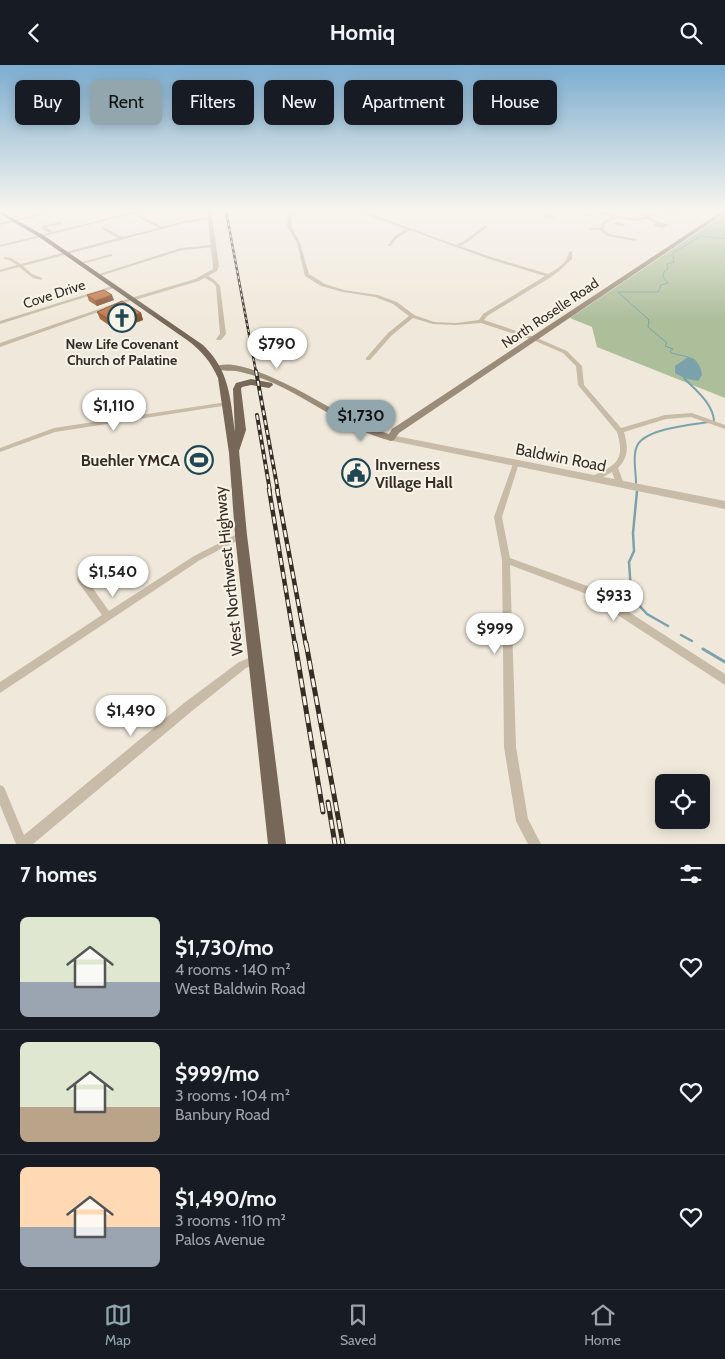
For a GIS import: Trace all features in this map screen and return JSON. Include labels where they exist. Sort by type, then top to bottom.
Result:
[{"type":"main road","name":"West Northwest Highway","points":[[58,247],[202,347],[218,368],[222,378],[234,453],[241,535],[277,844]]},
{"type":"main road","name":"North Roselle Road","points":[[391,438],[395,431],[671,247]]},
{"type":"main road","points":[[218,368],[229,367],[256,373],[317,403],[324,409],[359,428],[391,438]]},
{"type":"main road","points":[[218,368],[269,385],[313,406],[324,409]]},
{"type":"main road","points":[[234,453],[241,430],[238,385],[251,382],[269,385]]},
{"type":"street","points":[[0,271],[89,247]]},
{"type":"street","points":[[98,275],[182,249],[199,247]]},
{"type":"street","points":[[0,345],[205,276],[214,270],[216,266],[213,247]]},
{"type":"street","points":[[301,247],[308,275],[329,287],[376,296],[395,303],[412,316],[432,323],[456,324],[481,321],[535,339],[565,352],[579,365],[580,385],[620,431],[625,449],[615,469],[593,479]]},
{"type":"street","points":[[464,247],[490,258],[549,276]]},
{"type":"street","points":[[481,321],[484,315],[549,276],[569,260],[571,252]]},
{"type":"street","points":[[81,263],[111,255]]},
{"type":"street","points":[[5,258],[12,259],[33,278],[40,279]]},
{"type":"street","points":[[205,276],[214,281],[218,286],[223,334],[219,339]]},
{"type":"street","name":"Cove Drive","points":[[0,323],[115,287]]},
{"type":"street","points":[[368,359],[390,334],[412,316]]},
{"type":"street","points":[[0,450],[54,430],[227,404]]},
{"type":"street","points":[[620,431],[665,417],[692,415],[725,427]]},
{"type":"street","name":"Baldwin Road","points":[[391,438],[725,505]]},
{"type":"street","points":[[516,463],[498,517],[506,560],[510,747],[522,821],[535,844]]},
{"type":"street","points":[[615,469],[620,484]]},
{"type":"street","points":[[0,688],[197,558],[241,535]]},
{"type":"street","points":[[506,560],[587,590],[725,680]]},
{"type":"street","points":[[81,579],[108,616]]},
{"type":"street","points":[[0,791],[23,844],[242,665],[256,660]]},
{"type":"green space","points":[[675,247],[725,247],[725,398],[597,347],[592,327],[570,318]]},
{"type":"water","points":[[688,357],[694,359],[700,366],[702,375],[698,381],[684,378],[675,373],[675,366]]},
{"type":"building","points":[[104,290],[112,295],[95,301],[87,295]]},
{"type":"building","points":[[122,301],[141,313],[111,321],[97,312]]},
{"type":"waterway","points":[[682,247],[673,253],[674,262],[667,264],[668,269],[664,272],[663,277],[668,283],[661,285],[658,292],[618,292],[649,320],[648,327],[667,343],[665,346],[673,349],[670,351],[671,353],[688,357]]},
{"type":"waterway","points":[[684,378],[707,403],[713,414],[714,421]]},
{"type":"waterway","points":[[636,483],[635,453],[638,444],[643,439],[651,434],[671,428],[709,422]]},
{"type":"waterway","points":[[637,491],[633,533],[634,551],[629,562],[631,591],[636,602],[647,614],[668,626]]},
{"type":"waterway","points":[[681,635],[692,641]]},
{"type":"waterway","points":[[703,649],[725,662]]},
{"type":"railway","points":[[233,247],[256,372]]},
{"type":"railway","points":[[256,371],[278,491]]},
{"type":"railway","points":[[257,415],[270,491]]},
{"type":"railway","points":[[269,489],[295,645]]},
{"type":"railway","points":[[277,489],[306,645]]},
{"type":"railway","points":[[295,643],[323,812]]},
{"type":"railway","points":[[306,643],[343,844]]},
{"type":"railway","points":[[328,802],[335,844]]},
{"type":"place","name":"New Life Covenant Church of Palatine","points":[[122,318]]},
{"type":"place","name":"Buehler YMCA","points":[[199,460]]},
{"type":"place","name":"Inverness Village Hall","points":[[356,473]]}]
